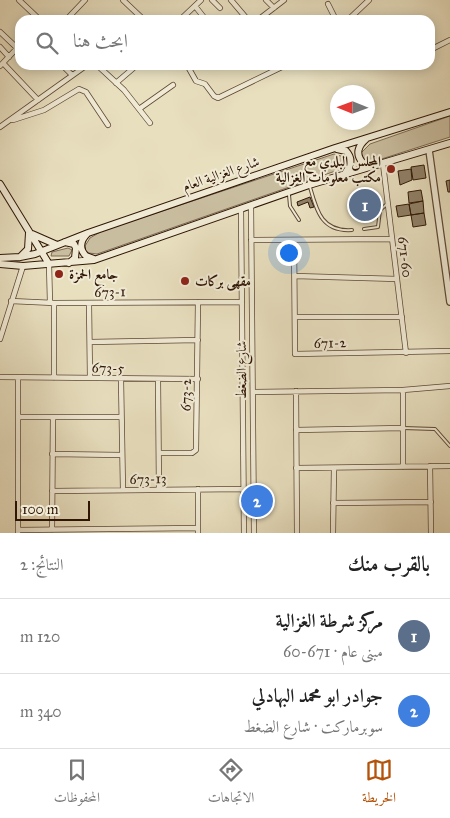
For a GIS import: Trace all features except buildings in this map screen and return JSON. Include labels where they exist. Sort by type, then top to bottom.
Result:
[{"type":"main road","name":"شارع الغزالية العام","points":[[0,258],[20,258],[42,251],[88,233],[335,148],[450,112]]},
{"type":"main road","points":[[366,138],[358,147],[358,155],[363,163],[379,165]]},
{"type":"main road","points":[[0,264],[23,266],[98,259],[310,185],[450,142]]},
{"type":"main road","points":[[335,148],[346,151],[351,160],[350,167],[344,175]]},
{"type":"main road","points":[[0,184],[49,264]]},
{"type":"main road","points":[[28,232],[42,240],[74,244],[76,248],[75,258],[69,263]]},
{"type":"main road","points":[[20,258],[28,249],[28,232]]},
{"type":"main road","points":[[88,233],[82,240],[81,248],[86,256],[98,259]]},
{"type":"street","points":[[19,0],[35,15]]},
{"type":"street","points":[[71,15],[85,0]]},
{"type":"street","points":[[123,0],[136,15]]},
{"type":"street","points":[[185,15],[201,0]]},
{"type":"street","points":[[212,0],[220,8]]},
{"type":"street","points":[[231,0],[244,15]]},
{"type":"street","points":[[266,0],[274,8]]},
{"type":"street","points":[[265,15],[284,0]]},
{"type":"street","points":[[353,15],[369,0]]},
{"type":"street","points":[[328,4],[334,15]]},
{"type":"street","points":[[195,6],[202,15]]},
{"type":"street","points":[[0,32],[15,43]]},
{"type":"street","points":[[435,48],[450,40]]},
{"type":"street","points":[[0,47],[9,56]]},
{"type":"street","points":[[15,50],[2,64],[38,100]]},
{"type":"street","points":[[67,70],[72,75]]},
{"type":"street","points":[[0,127],[13,120],[80,70]]},
{"type":"street","points":[[102,70],[150,123]]},
{"type":"street","points":[[116,83],[131,70]]},
{"type":"street","points":[[190,70],[196,80],[205,84],[214,96],[218,98],[276,70]]},
{"type":"street","points":[[139,109],[173,86]]},
{"type":"street","points":[[13,120],[44,110],[79,89],[86,92],[108,125]]},
{"type":"street","points":[[429,150],[450,302]]},
{"type":"street","name":"671-60","points":[[379,165],[387,204],[406,353]]},
{"type":"street","name":"شارع الضغط","points":[[251,206],[254,533]]},
{"type":"street","name":"شارع الضغط","points":[[241,210],[244,533]]},
{"type":"street","points":[[251,240],[391,239]]},
{"type":"street","name":"671-2","points":[[294,240],[295,354],[450,351]]},
{"type":"street","points":[[49,264],[54,378]]},
{"type":"street","points":[[0,340],[23,266]]},
{"type":"street","points":[[295,276],[397,279]]},
{"type":"street","name":"673-1","points":[[11,301],[89,304],[242,302]]},
{"type":"street","name":"673-2","points":[[159,453],[192,453],[196,450],[198,302]]},
{"type":"street","points":[[89,304],[90,378]]},
{"type":"street","points":[[295,317],[402,317]]},
{"type":"street","points":[[243,339],[252,339]]},
{"type":"street","points":[[90,342],[198,340]]},
{"type":"street","name":"673-5","points":[[0,377],[121,380],[198,379]]},
{"type":"street","points":[[18,378],[18,532],[52,530],[198,530],[198,489]]},
{"type":"street","points":[[121,380],[123,490]]},
{"type":"street","points":[[158,380],[159,490]]},
{"type":"street","points":[[253,392],[402,390],[450,386]]},
{"type":"street","points":[[402,390],[403,466]]},
{"type":"street","points":[[296,391],[297,533]]},
{"type":"street","points":[[18,417],[121,417]]},
{"type":"street","points":[[52,530],[53,417]]},
{"type":"street","points":[[296,430],[403,428]]},
{"type":"street","points":[[52,454],[122,455]]},
{"type":"street","points":[[430,466],[431,533]]},
{"type":"street","points":[[296,468],[450,466]]},
{"type":"street","points":[[333,533],[334,468]]},
{"type":"street","name":"673-13","points":[[52,491],[244,489]]},
{"type":"street","points":[[333,503],[430,502]]},
{"type":"lane","points":[[310,185],[316,207],[325,222],[333,229],[352,230]]},
{"type":"lane","points":[[288,193],[290,206],[299,220]]},
{"type":"lane","points":[[364,230],[378,227],[380,210],[387,204]]},
{"type":"lane","points":[[403,428],[435,429],[450,446]]},
{"type":"shaded area","points":[[450,116],[450,137],[366,164],[361,153],[370,144]]},
{"type":"shaded area","points":[[334,154],[344,157],[346,164],[344,168],[97,254],[85,251],[85,246],[90,238],[102,231]]},
{"type":"shaded area","points":[[68,248],[72,250],[69,256],[51,256],[52,252]]},
{"type":"place","name":"المجلس البلدي مع مكتب معلومات الغزالية","points":[[391,169]]},
{"type":"place","name":"مركز شرطة الغزالية","points":[[365,205]]},
{"type":"place","name":"جامع الحمزة","points":[[59,274]]},
{"type":"place","name":"مقهى بركات","points":[[185,281]]},
{"type":"place","name":"جوادر ابو محمد البهادلي","points":[[257,501]]}]
